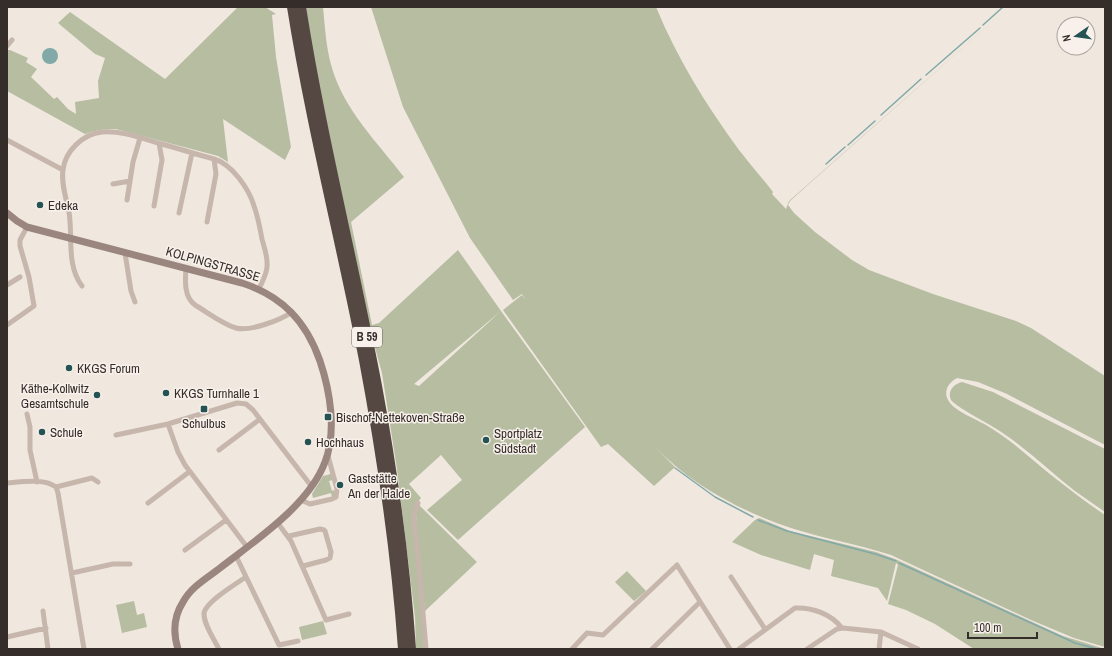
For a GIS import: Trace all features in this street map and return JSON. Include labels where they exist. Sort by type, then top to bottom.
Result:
[{"type":"highway","name":"B 59","points":[[292,7],[309,100],[375,422],[391,526],[403,649]]},
{"type":"highway","name":"B 59","points":[[301,7],[324,134],[362,312],[384,426],[402,552],[411,649]]},
{"type":"highway","points":[[398,649],[397,631],[400,618]]},
{"type":"street","points":[[7,46],[12,40]]},
{"type":"street","points":[[82,286],[76,279],[72,255],[69,214],[63,181],[63,170],[66,158],[80,141],[90,135],[107,132],[140,138],[214,159],[224,163],[232,169],[248,194],[254,207],[267,263],[266,272],[258,289]]},
{"type":"street","points":[[127,200],[140,138]]},
{"type":"street","points":[[7,140],[63,170]]},
{"type":"street","points":[[154,206],[162,160],[159,143]]},
{"type":"street","points":[[179,213],[192,153]]},
{"type":"street","points":[[207,222],[216,174],[214,159]]},
{"type":"street","points":[[113,184],[130,181]]},
{"type":"street","name":"KOLPINGSTRASSE","points":[[7,214],[27,227],[186,268],[258,289],[279,300],[292,312],[312,340],[325,377],[329,396],[331,422],[330,442],[321,472],[312,487],[301,500],[247,547],[196,587],[182,602],[175,626],[175,637],[178,649]]},
{"type":"street","points":[[7,325],[34,306],[29,277],[20,246],[20,240],[27,227]]},
{"type":"street","points":[[125,252],[131,291],[135,302]]},
{"type":"street","points":[[186,268],[186,282],[190,300],[195,305],[234,327],[246,329],[275,322],[292,312]]},
{"type":"street","points":[[7,285],[20,277]]},
{"type":"street","points":[[116,434],[168,424],[236,403],[244,403],[250,407],[260,419],[312,487]]},
{"type":"street","points":[[27,414],[30,427],[30,450],[37,482]]},
{"type":"street","points":[[219,450],[260,419]]},
{"type":"street","points":[[168,424],[180,455],[189,472],[247,547]]},
{"type":"street","points":[[301,500],[310,504],[336,497],[337,490],[327,455]]},
{"type":"street","points":[[148,503],[189,472]]},
{"type":"street","points":[[7,482],[37,482],[50,484],[56,487],[92,478],[98,482]]},
{"type":"street","points":[[56,487],[84,649]]},
{"type":"street","points":[[418,503],[414,519],[426,649]]},
{"type":"street","points":[[185,550],[226,520]]},
{"type":"street","points":[[277,522],[289,536],[326,620],[349,614]]},
{"type":"street","points":[[289,536],[320,529],[326,532],[331,552],[330,558],[303,566]]},
{"type":"street","points":[[236,556],[279,645],[298,641]]},
{"type":"street","points":[[72,573],[113,564],[130,564]]},
{"type":"street","points":[[572,649],[588,633],[602,635],[677,565],[730,649]]},
{"type":"street","points":[[219,649],[206,622],[204,614],[205,609],[212,602],[246,577]]},
{"type":"street","points":[[731,577],[765,629]]},
{"type":"street","points":[[652,649],[658,647],[700,602]]},
{"type":"street","points":[[739,649],[791,610],[797,608],[808,609],[826,614],[842,628]]},
{"type":"street","points":[[43,611],[48,649]]},
{"type":"street","points":[[7,637],[46,628]]},
{"type":"street","points":[[810,648],[842,628],[881,632],[918,649]]},
{"type":"street","points":[[879,649],[881,632]]},
{"type":"green space","points":[[238,7],[265,7],[276,14],[272,15],[276,57],[291,147],[285,160],[223,119],[228,162],[218,156],[116,129],[100,130],[85,134],[7,91],[7,50],[10,50],[28,58],[26,62],[37,69],[31,77],[54,99],[57,97],[68,109],[76,114],[75,102],[99,98],[98,81],[105,58],[95,54],[58,23],[70,12],[165,79]]},
{"type":"green space","points":[[305,7],[323,7],[328,53],[337,83],[353,112],[404,177],[351,222],[372,325],[379,323],[458,250],[585,427],[458,540],[427,510],[462,480],[441,455],[409,484],[421,498],[417,503],[414,512],[424,649],[416,649],[415,617],[397,469],[382,373],[369,326],[315,67]],"holes":[[[501,311],[419,386],[414,384]]]},
{"type":"green space","points":[[371,7],[656,7],[673,45],[715,116],[739,150],[773,192],[772,194],[786,209],[789,201],[1009,7],[810,183],[790,201],[788,205],[794,213],[815,232],[852,260],[869,270],[933,294],[1016,321],[1031,328],[1105,376],[1105,445],[1007,394],[978,382],[957,378],[949,384],[946,393],[948,400],[955,408],[1003,436],[1105,515],[1105,647],[1074,638],[1031,620],[891,555],[803,532],[762,517],[718,496],[679,469],[655,447],[675,467],[654,486],[608,444],[601,447],[503,310],[522,295],[526,300],[522,294],[513,300],[470,238],[403,107]]},
{"type":"green space","points":[[962,382],[993,392],[1105,449],[1105,512],[1075,491],[1006,435],[954,403],[950,397],[952,388],[956,384]]},
{"type":"green space","points":[[331,474],[333,480],[329,481],[332,491],[334,490],[334,496],[332,497],[331,493],[313,498],[312,494],[323,476]]},
{"type":"green space","points":[[419,505],[477,562],[425,611],[416,523],[417,509]]},
{"type":"green space","points":[[759,518],[790,531],[876,552],[895,559],[1063,636],[1105,649],[974,649],[935,624],[906,610],[888,604],[898,565],[896,563],[887,601],[878,588],[831,576],[834,560],[814,554],[810,570],[761,555],[732,542]]},
{"type":"green space","points":[[627,571],[646,591],[634,601],[615,582]]},
{"type":"green space","points":[[134,601],[137,615],[144,613],[147,627],[122,633],[116,605]]},
{"type":"green space","points":[[323,621],[327,634],[302,640],[299,627]]},
{"type":"water","points":[[50,48],[57,53],[58,56],[53,63],[50,64],[43,59],[42,56],[47,49]]},
{"type":"waterway","points":[[983,25],[1003,7]]},
{"type":"waterway","points":[[926,75],[980,28]]},
{"type":"waterway","points":[[881,115],[921,79]]},
{"type":"waterway","points":[[848,145],[875,121]]},
{"type":"waterway","points":[[826,164],[845,147]]},
{"type":"waterway","points":[[675,468],[715,497],[753,517]]},
{"type":"waterway","points":[[758,520],[787,531],[896,561]]},
{"type":"waterway","points":[[899,563],[1075,643],[1097,649]]},
{"type":"place","name":"Edeka","points":[[40,205]]},
{"type":"place","name":"KKGS Forum","points":[[69,368]]},
{"type":"place","name":"KKGS Turnhalle 1","points":[[166,393]]},
{"type":"place","name":"Käthe-Kollwitz Gesamtschule","points":[[97,395]]},
{"type":"place","name":"Schulbus","points":[[204,409]]},
{"type":"place","name":"Bischof-Nettekoven-Straße","points":[[328,417]]},
{"type":"place","name":"Schule","points":[[42,432]]},
{"type":"place","name":"Sportplatz Südstadt","points":[[486,440]]},
{"type":"place","name":"Hochhaus","points":[[308,442]]},
{"type":"place","name":"Gaststätte An der Halde","points":[[340,485]]}]
